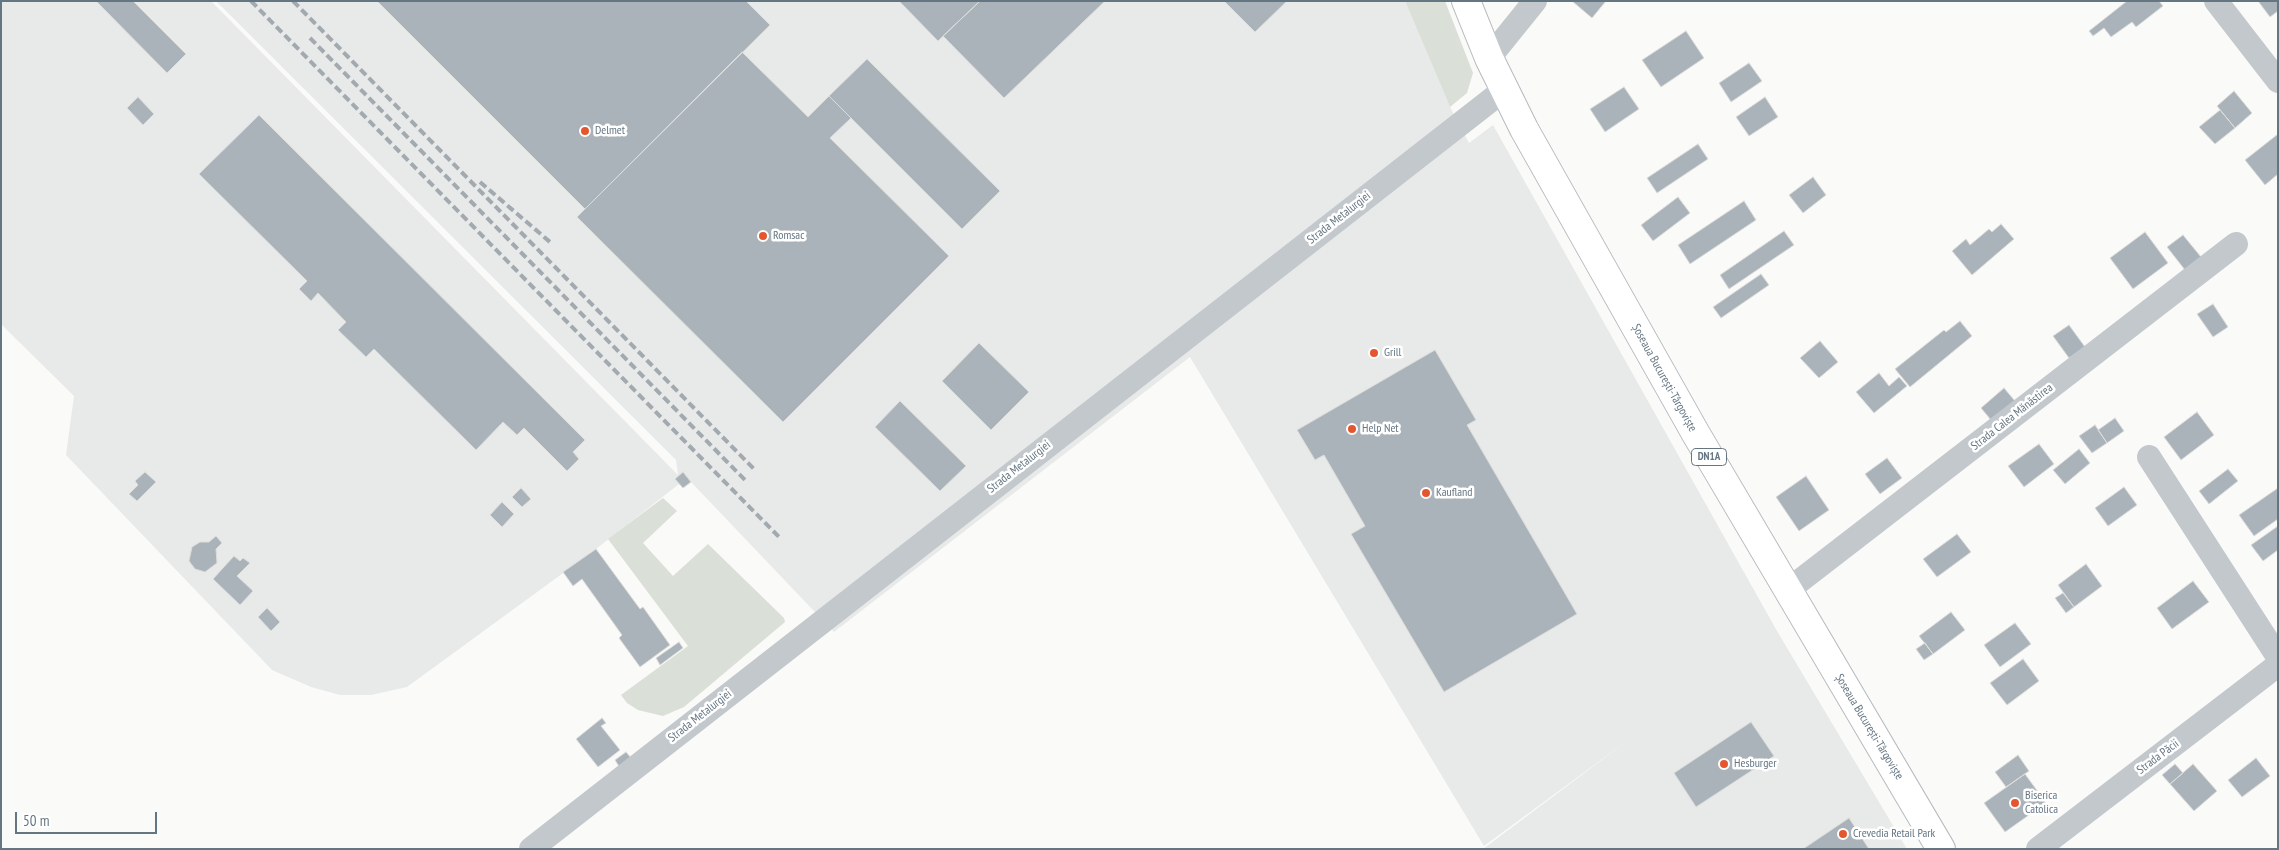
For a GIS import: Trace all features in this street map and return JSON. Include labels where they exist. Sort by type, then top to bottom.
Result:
[{"type":"main road","name":"Șoseaua București-Târgoviște","points":[[1466,1],[1490,58],[1524,129],[1681,408],[1941,849]]},
{"type":"street","points":[[1490,58],[1535,1]]},
{"type":"street","points":[[2216,1],[2278,81]]},
{"type":"street","name":"Strada Metalurgiei","points":[[533,847],[1505,89]]},
{"type":"street","name":"Strada Calea Mănăstirea","points":[[1788,590],[2236,244]]},
{"type":"street","points":[[2149,457],[2278,657]]},
{"type":"street","name":"Strada Păcii","points":[[2038,849],[2278,665]]},
{"type":"shaded area","points":[[1,1],[211,1],[678,475],[676,460],[216,1],[1405,1],[1450,107],[1469,143],[1493,125],[1777,631],[1907,849],[1483,849],[1631,738],[1484,846],[1190,357],[834,632],[691,482],[683,488],[679,484],[596,549],[407,687],[371,695],[340,695],[311,687],[272,670],[66,455],[74,396],[1,324]]},
{"type":"shaded area","points":[[1405,1],[1445,1],[1473,73],[1467,93],[1450,107]]},
{"type":"shaded area","points":[[663,498],[677,511],[643,543],[673,576],[708,544],[784,618],[785,622],[684,707],[663,716],[638,710],[627,703],[621,695],[688,646],[608,539]]},
{"type":"building","points":[[96,1],[133,1],[186,54],[167,73]]},
{"type":"building","name":"Delmet","points":[[377,1],[746,1],[770,25],[585,209]]},
{"type":"building","points":[[899,1],[980,1],[938,41]]},
{"type":"building","points":[[980,1],[1105,1],[1004,98],[943,36]]},
{"type":"building","points":[[1224,1],[1287,1],[1255,32]]},
{"type":"building","points":[[1572,1],[1606,1],[1592,18]]},
{"type":"building","points":[[2127,1],[2159,1],[2163,6],[2136,27],[2132,22],[2111,37],[2104,28],[2093,36],[2089,31]]},
{"type":"building","points":[[2258,1],[2278,1],[2278,11],[2270,17]]},
{"type":"building","points":[[1686,31],[1704,58],[1661,87],[1642,60]]},
{"type":"building","name":"Romsac","points":[[742,52],[808,117],[829,96],[851,118],[830,138],[949,256],[783,422],[577,217]]},
{"type":"building","points":[[867,59],[1000,191],[962,229],[829,96]]},
{"type":"building","points":[[1749,63],[1762,81],[1731,102],[1719,83]]},
{"type":"building","points":[[1624,87],[1639,109],[1605,132],[1590,109]]},
{"type":"building","points":[[2234,91],[2252,113],[2235,128],[2217,106]]},
{"type":"building","points":[[138,97],[154,114],[143,125],[127,108]]},
{"type":"building","points":[[1765,97],[1778,117],[1749,136],[1736,117]]},
{"type":"building","points":[[2220,110],[2235,128],[2215,144],[2199,127]]},
{"type":"building","points":[[259,115],[585,440],[573,452],[579,459],[567,471],[524,428],[517,435],[503,422],[476,450],[374,349],[366,357],[338,330],[346,322],[318,293],[311,301],[299,289],[307,281],[199,174]]},
{"type":"building","points":[[2278,134],[2278,174],[2265,185],[2245,160]]},
{"type":"building","points":[[1698,144],[1708,159],[1657,193],[1647,178]]},
{"type":"building","points":[[1813,177],[1826,195],[1803,213],[1789,195]]},
{"type":"building","points":[[1678,197],[1690,213],[1653,241],[1641,225]]},
{"type":"building","points":[[1744,201],[1756,220],[1690,264],[1678,245]]},
{"type":"building","points":[[2001,224],[2014,239],[1972,275],[1952,251],[1966,239],[1970,245],[1989,229],[1992,232]]},
{"type":"building","points":[[1784,231],[1794,245],[1729,289],[1720,275]]},
{"type":"building","points":[[2145,232],[2168,263],[2133,289],[2110,258]]},
{"type":"building","points":[[2183,235],[2201,257],[2185,270],[2167,247]]},
{"type":"building","points":[[1761,274],[1769,285],[1721,318],[1713,307]]},
{"type":"building","points":[[2213,304],[2228,327],[2213,337],[2197,314]]},
{"type":"building","points":[[1960,321],[1972,336],[1910,387],[1895,369],[1944,330],[1946,332]]},
{"type":"building","points":[[2069,325],[2085,347],[2069,358],[2053,336]]},
{"type":"building","points":[[1820,341],[1838,362],[1819,378],[1800,358]]},
{"type":"building","points":[[979,343],[1029,392],[991,430],[942,381]]},
{"type":"building","name":"Kaufland","points":[[1435,350],[1476,420],[1467,425],[1577,614],[1444,692],[1351,534],[1365,526],[1324,455],[1315,460],[1297,430]]},
{"type":"building","points":[[1879,373],[1889,386],[1899,377],[1907,386],[1874,413],[1856,392]]},
{"type":"building","points":[[2004,388],[2015,401],[1991,420],[1981,408]]},
{"type":"building","points":[[900,401],[966,466],[940,491],[875,427]]},
{"type":"building","points":[[2197,412],[2214,435],[2181,460],[2164,437]]},
{"type":"building","points":[[2115,418],[2124,431],[2107,443],[2098,430]]},
{"type":"building","points":[[2095,425],[2107,443],[2092,453],[2079,436]]},
{"type":"building","points":[[2039,444],[2054,464],[2024,487],[2008,466]]},
{"type":"building","points":[[2079,449],[2090,463],[2065,484],[2053,470]]},
{"type":"building","points":[[1887,458],[1902,478],[1880,494],[1865,474]]},
{"type":"building","points":[[2228,469],[2238,481],[2209,504],[2199,491]]},
{"type":"building","points":[[145,472],[156,482],[137,501],[129,494],[138,485],[135,481]]},
{"type":"building","points":[[683,472],[691,482],[683,488],[675,479]]},
{"type":"building","points":[[1806,476],[1829,510],[1799,531],[1776,497]]},
{"type":"building","points":[[2124,487],[2137,505],[2108,526],[2095,508]]},
{"type":"building","points":[[521,488],[531,499],[522,507],[512,497]]},
{"type":"building","points":[[2278,488],[2278,519],[2254,536],[2239,515]]},
{"type":"building","points":[[502,502],[514,514],[502,527],[490,515]]},
{"type":"building","points":[[2278,526],[2278,550],[2263,561],[2251,545]]},
{"type":"building","points":[[1957,534],[1971,552],[1937,577],[1923,559]]},
{"type":"building","points":[[216,536],[222,543],[216,549],[217,563],[205,572],[195,569],[189,561],[192,547],[200,542],[209,542]]},
{"type":"building","points":[[596,549],[640,609],[643,607],[670,645],[640,667],[619,638],[622,635],[582,579],[573,586],[563,572]]},
{"type":"building","points":[[234,556],[240,561],[243,558],[250,563],[237,576],[253,591],[240,605],[213,579]]},
{"type":"building","points":[[2086,564],[2102,586],[2074,607],[2058,585]]},
{"type":"building","points":[[2193,581],[2209,602],[2172,629],[2157,608]]},
{"type":"building","points":[[2063,593],[2074,607],[2066,613],[2055,598]]},
{"type":"building","points":[[267,608],[280,622],[271,631],[258,617]]},
{"type":"building","points":[[1951,612],[1965,630],[1933,654],[1919,636]]},
{"type":"building","points":[[2015,623],[2031,644],[2000,667],[1984,645]]},
{"type":"building","points":[[679,642],[683,648],[660,665],[656,658]]},
{"type":"building","points":[[1925,643],[1933,654],[1924,660],[1916,649]]},
{"type":"building","points":[[2023,659],[2039,681],[2007,705],[1990,683]]},
{"type":"building","points":[[602,718],[606,723],[601,726],[620,750],[598,767],[576,739]]},
{"type":"building","name":"Hesburger","points":[[1751,722],[1774,756],[1696,807],[1674,773]]},
{"type":"building","points":[[626,752],[632,759],[620,768],[615,760]]},
{"type":"building","points":[[2018,755],[2029,771],[2006,787],[1995,772]]},
{"type":"building","points":[[2256,758],[2270,776],[2242,797],[2228,780]]},
{"type":"building","points":[[2175,764],[2183,773],[2170,784],[2162,775]]},
{"type":"building","points":[[2193,764],[2217,791],[2194,811],[2170,784]]},
{"type":"building","name":"Biserica Catolica","points":[[2025,774],[2046,803],[2005,832],[1984,803]]},
{"type":"building","name":"Crevedia Retail Park","points":[[1849,818],[1869,849],[1803,849]]},
{"type":"railway","points":[[251,1],[781,539]]},
{"type":"railway","points":[[293,1],[756,471]]},
{"type":"railway","points":[[310,38],[746,481]]},
{"type":"railway","points":[[480,182],[550,242]]},
{"type":"place","name":"Delmet","points":[[585,131]]},
{"type":"place","name":"Romsac","points":[[763,236]]},
{"type":"place","name":"Grill","points":[[1374,353]]},
{"type":"place","name":"Help Net","points":[[1352,429]]},
{"type":"place","name":"Kaufland","points":[[1426,493]]},
{"type":"place","name":"Hesburger","points":[[1724,764]]},
{"type":"place","name":"Biserica Catolica","points":[[2015,803]]},
{"type":"place","name":"Crevedia Retail Park","points":[[1843,834]]}]
